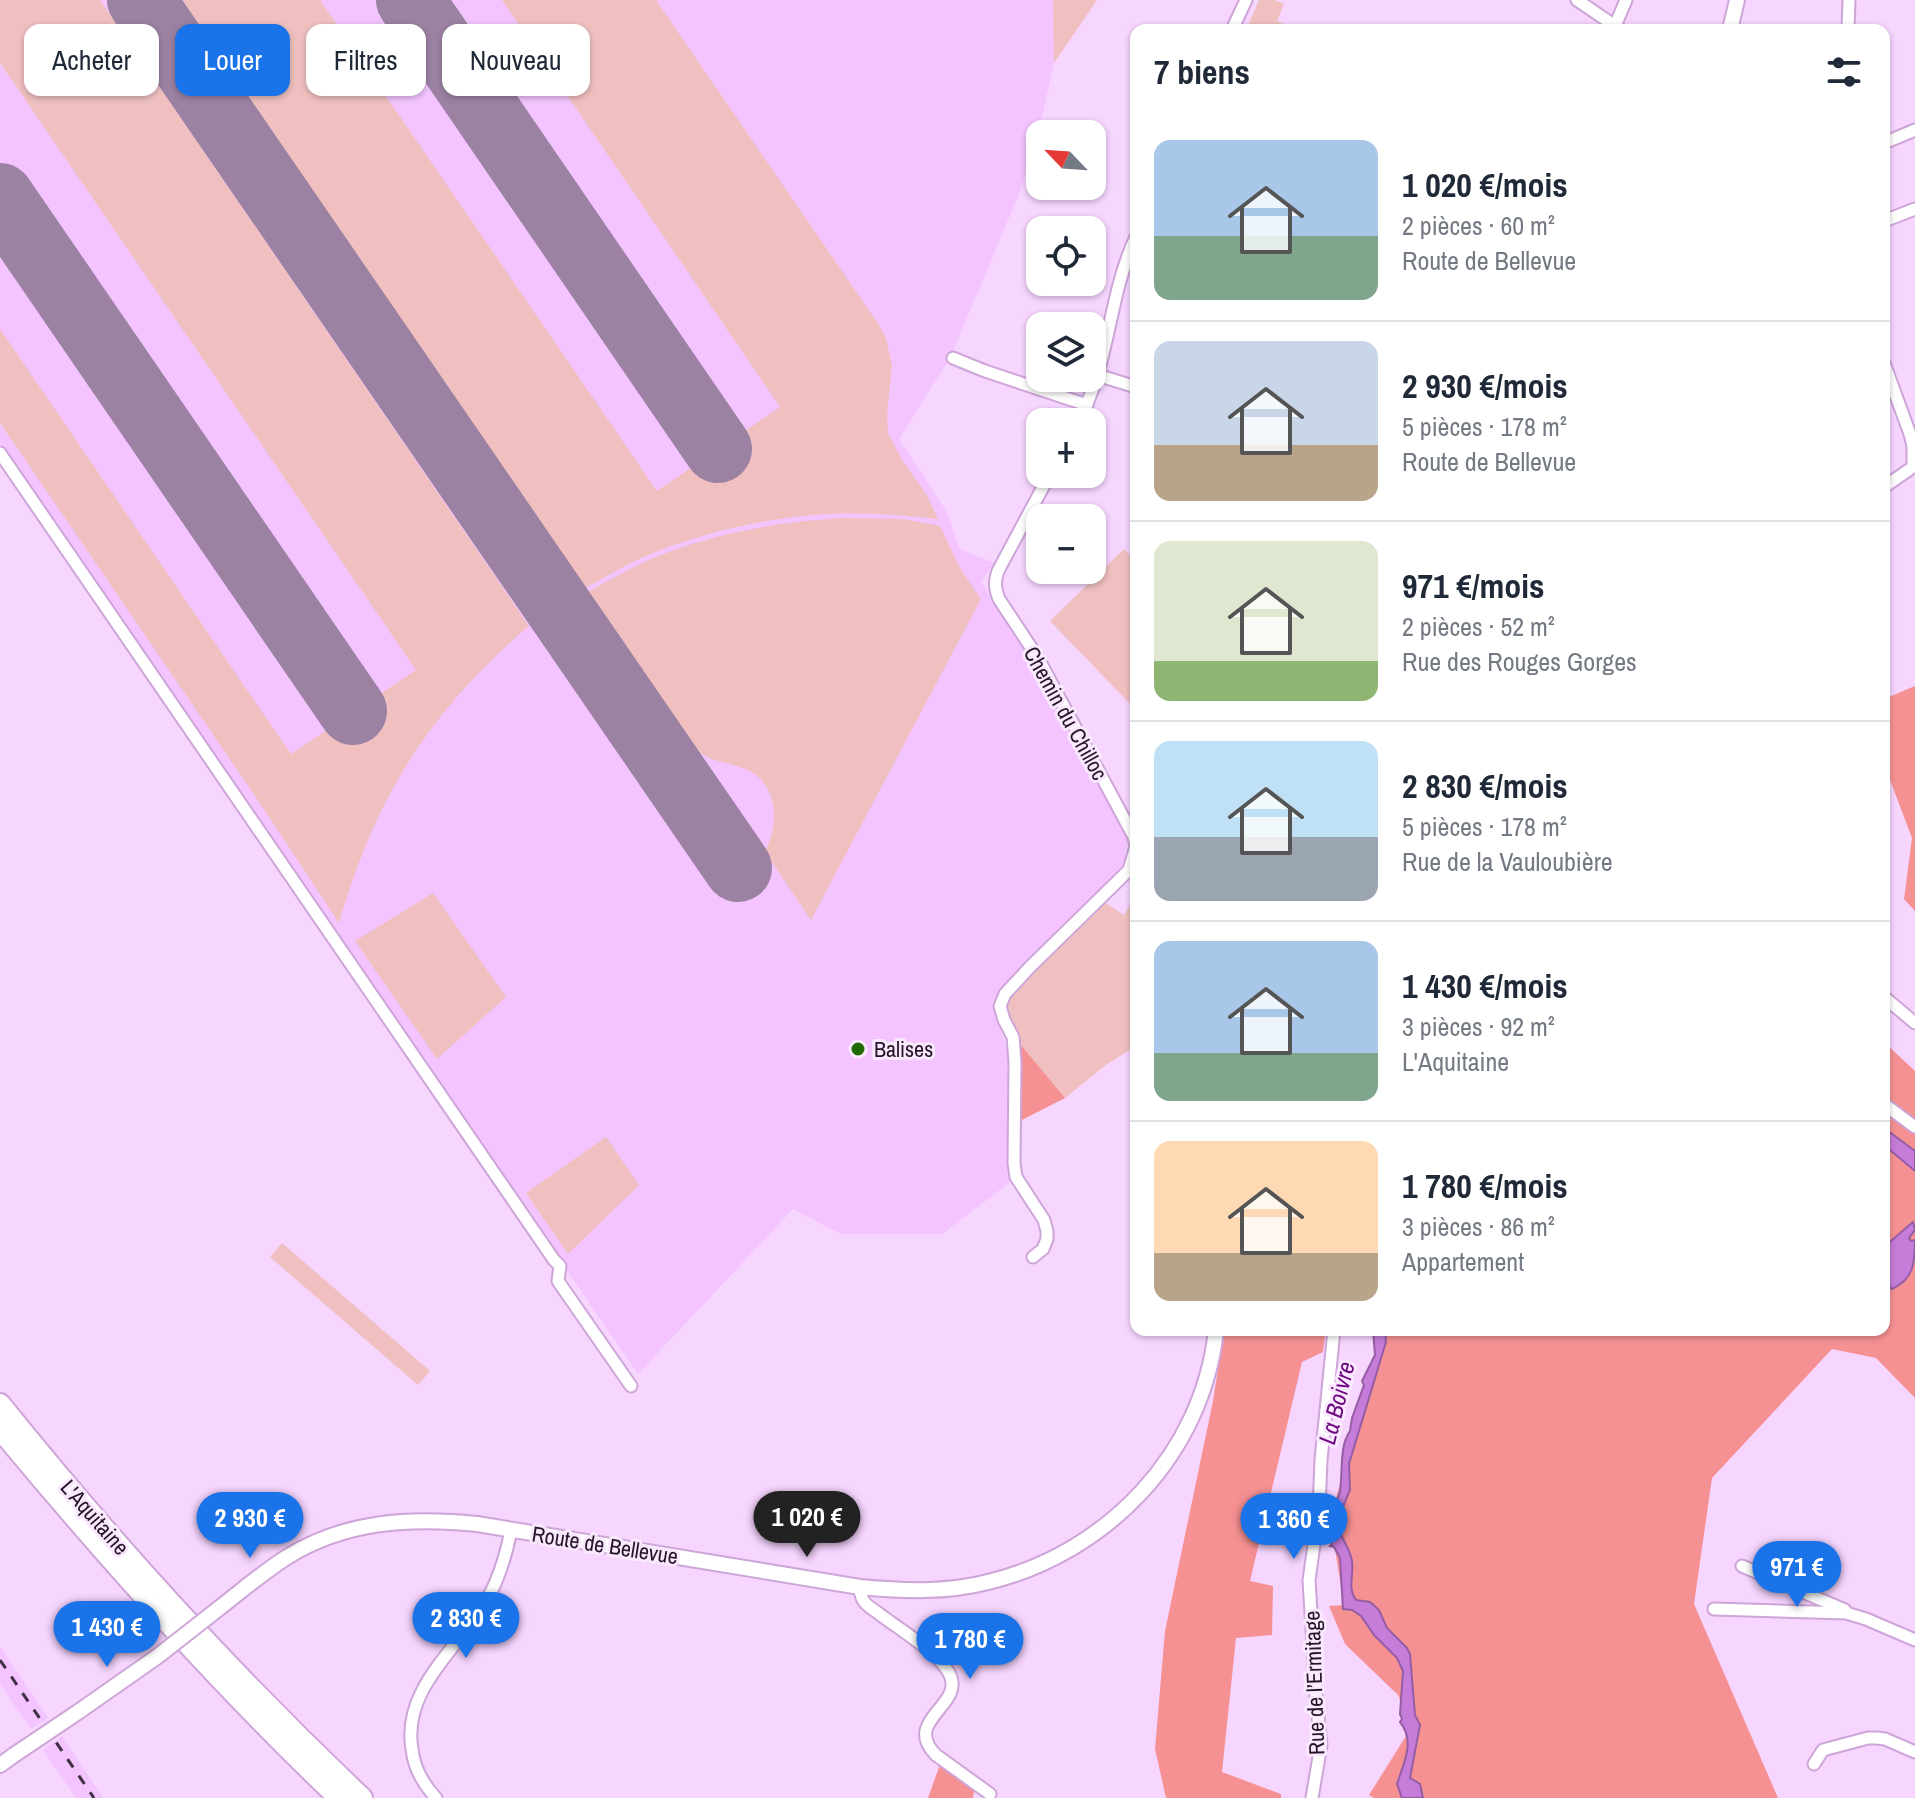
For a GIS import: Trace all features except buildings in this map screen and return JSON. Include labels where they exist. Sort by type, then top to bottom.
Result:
[{"type":"highway","name":"L'Aquitaine","points":[[0,1404],[174,1607],[362,1798]]},
{"type":"highway","name":"L'Aquitaine","points":[[0,1429],[160,1615],[339,1798]]},
{"type":"street","points":[[1235,24],[1246,0]]},
{"type":"street","points":[[1577,0],[1612,24]]},
{"type":"street","points":[[1619,24],[1626,0]]},
{"type":"street","points":[[1731,24],[1737,0]]},
{"type":"street","points":[[1848,24],[1849,0]]},
{"type":"street","points":[[1890,140],[1915,130]]},
{"type":"street","points":[[1890,219],[1915,209]]},
{"type":"street","points":[[1106,339],[1130,250]]},
{"type":"street","points":[[953,358],[1087,405]]},
{"type":"street","points":[[1106,378],[1130,385]]},
{"type":"street","points":[[1890,379],[1914,448],[1914,467],[1890,483]]},
{"type":"street","points":[[1085,408],[1091,392]]},
{"type":"street","points":[[0,453],[560,1266],[558,1281],[631,1386]]},
{"type":"street","name":"Chemin du Chilloc","points":[[1043,488],[995,580],[996,590],[1038,658],[1130,830]]},
{"type":"street","name":"Chemin du Chilloc","points":[[1033,1257],[1043,1249],[1047,1231],[1044,1220],[1016,1177],[1013,1037],[1000,1006],[1005,994],[1021,976],[1130,867]]},
{"type":"street","points":[[1890,1002],[1915,1023]]},
{"type":"street","points":[[1890,1108],[1915,1127]]},
{"type":"street","name":"Route de Bellevue","points":[[0,1765],[158,1656],[286,1558],[322,1539],[354,1528],[389,1522],[454,1522],[860,1587],[903,1591],[957,1588],[988,1582],[1039,1565],[1102,1529],[1135,1500],[1163,1469],[1202,1395],[1215,1336]]},
{"type":"street","name":"Rue de l’Ermitage","points":[[1312,1798],[1321,1745],[1309,1580],[1319,1510],[1333,1336]]},
{"type":"street","points":[[436,1798],[420,1777],[413,1758],[410,1732],[414,1707],[430,1677],[486,1602],[500,1571],[511,1530]]},
{"type":"street","points":[[1742,1566],[1915,1640]]},
{"type":"street","points":[[860,1587],[864,1602],[936,1657],[949,1672],[952,1688],[926,1726],[926,1741],[936,1755],[990,1794]]},
{"type":"street","points":[[1714,1609],[1846,1613],[1866,1619]]},
{"type":"street","points":[[1814,1764],[1823,1750],[1868,1738],[1885,1739],[1915,1752]]},
{"type":"shaded area","points":[[0,0],[1053,0],[1054,63],[1041,120],[1026,120],[1026,172],[1018,196],[950,358],[899,439],[947,512],[960,549],[994,563],[981,582],[1034,663],[1128,839],[1123,866],[991,1002],[1008,1052],[1009,1183],[942,1234],[841,1234],[793,1209],[638,1374],[0,443]]},
{"type":"shaded area","points":[[0,0],[100,0],[116,24],[24,24],[24,96],[159,96],[159,86],[529,626],[462,691],[410,759],[370,835],[339,923],[0,423],[0,329],[291,754],[416,670],[0,63]]},
{"type":"shaded area","points":[[181,0],[320,0],[336,24],[306,24],[306,96],[386,96],[657,491],[780,407],[568,96],[590,96],[590,24],[518,24],[502,0],[656,0],[879,325],[886,338],[892,366],[888,433],[902,460],[927,495],[938,519],[842,513],[758,523],[665,548],[584,589],[247,96],[290,96],[290,24],[197,24]]},
{"type":"shaded area","points":[[1053,0],[1097,0],[1054,63]]},
{"type":"shaded area","points":[[1259,0],[1275,0],[1284,4],[1277,21],[1284,24],[1249,24]]},
{"type":"shaded area","points":[[840,518],[904,519],[940,526],[961,570],[981,599],[811,920],[765,852],[772,834],[774,807],[763,782],[750,771],[709,758],[691,743],[587,592],[653,558],[698,542],[768,526]]},
{"type":"shaded area","points":[[1124,549],[1130,556],[1130,704],[1050,621],[1088,584],[1106,584],[1106,567]]},
{"type":"shaded area","points":[[1915,686],[1915,911],[1904,899],[1912,838],[1890,780],[1890,696]]},
{"type":"shaded area","points":[[433,893],[506,997],[437,1059],[355,941]]},
{"type":"shaded area","points":[[1103,901],[1124,915],[1130,905],[1130,1050],[1065,1098],[1014,1034],[1005,1016],[1007,1003],[1012,991]]},
{"type":"shaded area","points":[[1020,1044],[1065,1098],[1018,1122]]},
{"type":"shaded area","points":[[1890,1048],[1915,1071],[1915,1398],[1876,1358],[1832,1349],[1712,1478],[1694,1604],[1778,1798],[1374,1798],[1369,1795],[1406,1736],[1399,1696],[1345,1644],[1329,1606],[1344,1605],[1330,1518],[1383,1336],[1890,1336]]},
{"type":"shaded area","points":[[1890,1132],[1915,1151],[1915,1171],[1890,1150]]},
{"type":"shaded area","points":[[606,1137],[639,1185],[568,1254],[526,1193]]},
{"type":"shaded area","points":[[1913,1222],[1915,1230],[1909,1238],[1915,1240],[1912,1269],[1905,1280],[1892,1289],[1890,1287],[1890,1242]]},
{"type":"shaded area","points":[[282,1243],[430,1371],[418,1385],[270,1257]]},
{"type":"shaded area","points":[[1223,1336],[1325,1336],[1323,1352],[1302,1362],[1250,1581],[1273,1586],[1272,1635],[1236,1638],[1222,1772],[1281,1794],[1281,1798],[1166,1798],[1155,1749],[1165,1631],[1213,1401]]},
{"type":"shaded area","points":[[1373,1336],[1386,1336],[1349,1464],[1350,1490],[1336,1523],[1351,1556],[1353,1595],[1356,1600],[1370,1602],[1379,1610],[1387,1628],[1410,1654],[1415,1715],[1420,1725],[1410,1778],[1420,1784],[1423,1798],[1402,1798],[1397,1784],[1408,1745],[1405,1729],[1400,1722],[1403,1671],[1397,1658],[1374,1635],[1361,1616],[1343,1609],[1340,1558],[1334,1547],[1330,1546],[1328,1529],[1331,1510],[1339,1495],[1344,1444],[1364,1385],[1362,1381],[1375,1355]]},
{"type":"shaded area","points":[[0,1647],[48,1718],[31,1729],[0,1684]]},
{"type":"shaded area","points":[[62,1736],[103,1798],[76,1798],[43,1750]]},
{"type":"shaded area","points":[[943,1756],[976,1780],[973,1798],[928,1798]]},
{"type":"runway","points":[[141,0],[738,868]]},
{"type":"runway","points":[[410,0],[718,449]]},
{"type":"runway","points":[[0,197],[353,711]]},
{"type":"railway","points":[[0,1660],[94,1798]]},
{"type":"place","name":"Balises","points":[[858,1049]]},
{"type":"water label","name":"La Boivre","points":[[1337,1403]]}]
